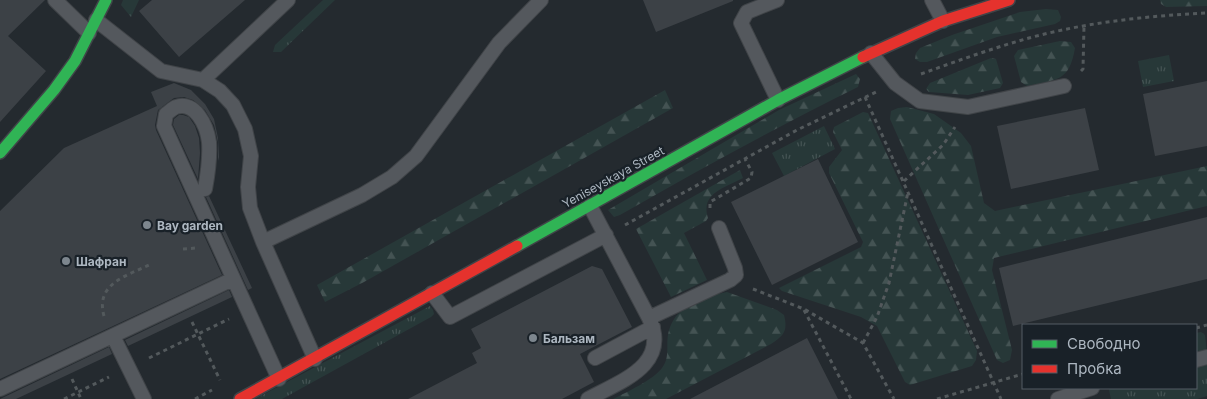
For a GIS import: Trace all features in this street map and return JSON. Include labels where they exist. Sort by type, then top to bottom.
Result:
[{"type":"main road","points":[[0,153],[54,90],[75,61],[106,0]]},
{"type":"main road","name":"Yeniseyskaya Street","points":[[240,399],[778,100],[871,53],[944,21],[1009,0]]},
{"type":"lane","points":[[55,0],[89,33]]},
{"type":"lane","points":[[203,80],[288,0]]},
{"type":"lane","points":[[263,242],[362,195],[392,177],[416,156],[499,42],[541,0]]},
{"type":"lane","points":[[777,0],[746,12],[742,23],[778,100]]},
{"type":"lane","points":[[932,0],[944,21]]},
{"type":"lane","points":[[96,20],[160,71],[203,80],[220,90],[233,106],[245,129],[251,156],[248,187],[250,208],[263,242],[315,359]]},
{"type":"lane","points":[[871,53],[895,83],[920,101],[968,107],[1064,86]]},
{"type":"lane","points":[[205,188],[209,139],[203,122],[196,112],[186,106],[175,107],[166,114],[164,126],[279,378]]},
{"type":"lane","points":[[588,399],[643,368],[656,346],[651,322],[590,206]]},
{"type":"lane","points":[[595,358],[651,322],[736,275],[719,228]]},
{"type":"lane","points":[[432,293],[450,317],[606,235]]},
{"type":"lane","points":[[0,389],[233,279]]},
{"type":"lane","points":[[113,336],[144,399]]},
{"type":"lane","points":[[1058,399],[1089,389]]},
{"type":"path","points":[[606,235],[797,130],[895,83],[1002,46],[1084,25],[1154,16],[1207,13]]},
{"type":"path","points":[[1064,86],[1076,80],[1083,69],[1084,25]]},
{"type":"path","points":[[865,97],[1001,399]]},
{"type":"path","points":[[904,181],[943,145],[960,116],[961,106]]},
{"type":"path","points":[[719,228],[711,210],[710,202],[751,178],[752,172],[745,158]]},
{"type":"path","points":[[863,343],[876,317],[889,282],[908,191]]},
{"type":"path","points":[[113,336],[101,305],[105,292],[115,281],[149,265]]},
{"type":"path","points":[[760,292],[804,309],[863,343],[894,399]]},
{"type":"path","points":[[804,309],[850,399]]},
{"type":"path","points":[[64,399],[247,310]]},
{"type":"path","points":[[204,347],[222,385]]},
{"type":"path","points":[[937,399],[1022,374]]},
{"type":"green space","points":[[123,0],[139,0],[131,17],[121,5]]},
{"type":"green space","points":[[323,0],[335,0],[281,52],[273,52],[275,45]]},
{"type":"green space","points":[[1160,0],[1207,0],[1207,6],[1166,7],[1161,4]]},
{"type":"green space","points":[[1046,9],[1058,10],[1061,17],[1060,21],[1055,24],[997,37],[927,62],[920,62],[915,59],[916,53],[920,48],[952,35],[1020,12]]},
{"type":"green space","points":[[1060,41],[1071,42],[1075,48],[1065,73],[1054,80],[1027,86],[1021,82],[1014,56],[1018,50]]},
{"type":"green space","points":[[1169,55],[1174,81],[1143,87],[1138,61]]},
{"type":"green space","points":[[991,58],[996,59],[1003,83],[1000,88],[968,95],[929,92],[926,89],[930,83]]},
{"type":"green space","points":[[856,74],[860,79],[858,87],[738,149],[620,215],[614,217],[608,210],[779,110]]},
{"type":"green space","points":[[665,90],[673,108],[364,282],[325,302],[317,285]]},
{"type":"green space","points":[[907,107],[934,114],[961,133],[971,146],[984,203],[995,211],[1207,166],[1207,206],[994,258],[992,270],[1012,350],[1010,360],[1003,363],[997,360],[890,119],[891,111]]},
{"type":"green space","points":[[863,112],[868,113],[977,351],[976,360],[972,366],[910,385],[905,382],[877,326],[861,317],[782,291],[779,288],[861,247],[863,242],[829,173],[829,167],[842,150],[833,132],[834,127]]},
{"type":"green space","points":[[824,126],[835,149],[784,176],[772,153]]},
{"type":"green space","points":[[740,170],[743,178],[722,188],[711,197],[706,210],[708,218],[706,221],[684,233],[707,280],[671,297],[636,229]]},
{"type":"green space","points":[[727,292],[777,310],[784,315],[785,329],[782,335],[771,344],[666,399],[613,399],[646,381],[662,368],[667,356],[669,329],[678,314],[701,300]]},
{"type":"green space","points":[[430,306],[434,314],[431,317],[282,399],[255,399]]},
{"type":"green space","points":[[1201,332],[1205,335],[1207,353],[1197,356],[1197,333]]},
{"type":"green space","points":[[1207,361],[1207,396],[1197,399],[1111,399],[1110,389],[1197,389],[1197,364]]},
{"type":"building","points":[[0,0],[45,0],[8,36],[46,71],[0,122]]},
{"type":"building","points":[[152,0],[245,0],[179,57],[139,11]]},
{"type":"building","points":[[643,0],[733,0],[733,1],[656,32]]},
{"type":"building","points":[[1207,81],[1207,146],[1155,156],[1143,94]]},
{"type":"building","points":[[174,83],[191,90],[205,104],[214,119],[218,138],[219,157],[218,161],[218,142],[214,125],[205,110],[193,100],[184,97],[174,98],[158,110],[155,125],[222,275],[0,379],[0,211],[64,148],[157,106],[151,92]]},
{"type":"building","points":[[1085,108],[1099,170],[1011,189],[997,126]]},
{"type":"building","points":[[179,115],[189,117],[195,126],[199,138],[198,179],[173,125],[174,119]]},
{"type":"building","points":[[818,159],[858,242],[772,285],[731,202]]},
{"type":"building","points":[[209,196],[252,288],[248,290],[206,197]]},
{"type":"building","points":[[1207,217],[1207,279],[1013,326],[999,268]]},
{"type":"building","points":[[592,266],[602,269],[632,327],[580,354],[594,382],[562,399],[408,399],[477,363],[472,353],[481,348],[471,329]]},
{"type":"building","points":[[229,290],[232,297],[128,346],[125,340]]},
{"type":"building","points":[[807,338],[838,399],[690,399]]},
{"type":"building","points":[[109,347],[112,354],[16,399],[0,399]]},
{"type":"traffic: fast","points":[[0,153],[54,90],[75,61],[106,0]]},
{"type":"traffic: fast","points":[[517,246],[778,100],[863,57]]},
{"type":"traffic: jam","points":[[863,57],[943,21],[1009,0]]},
{"type":"traffic: jam","points":[[240,399],[517,246]]},
{"type":"place","name":"Bay garden","points":[[147,225]]},
{"type":"place","name":"Шафран","points":[[66,261]]},
{"type":"place","name":"Бальзам","points":[[533,338]]}]
